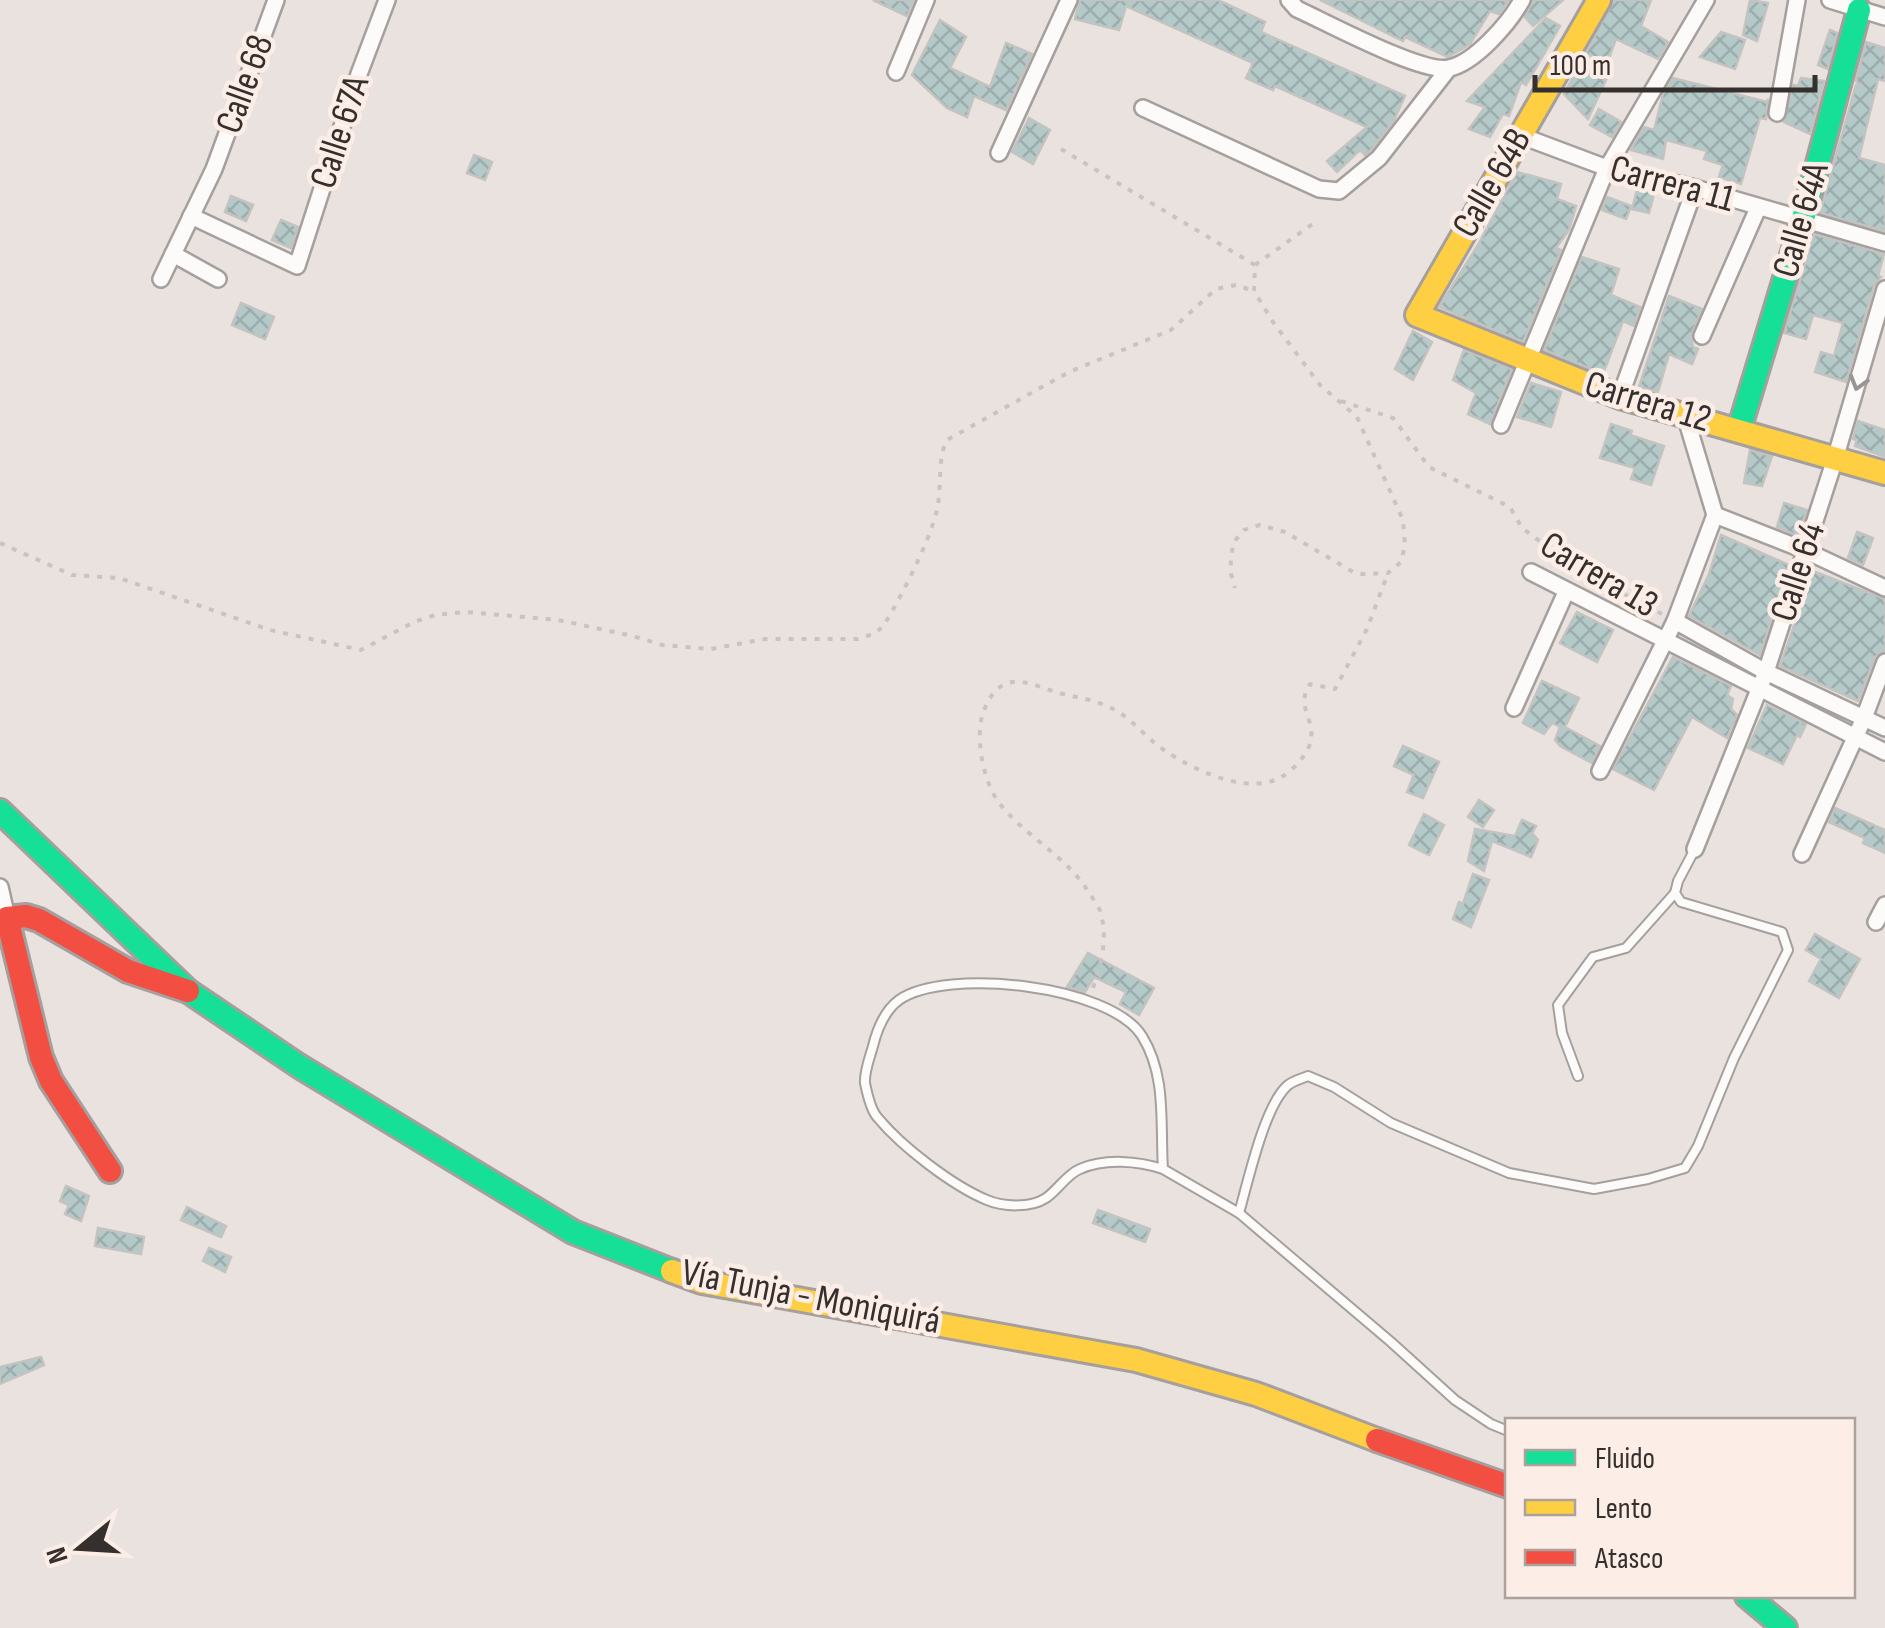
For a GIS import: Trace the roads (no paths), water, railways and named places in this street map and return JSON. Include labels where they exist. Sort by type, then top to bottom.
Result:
[{"type":"street","name":"Calle 68","points":[[161,278],[214,169],[276,0]]},
{"type":"street","name":"Calle 67A","points":[[191,216],[297,266],[387,0]]},
{"type":"street","points":[[896,72],[926,0]]},
{"type":"street","points":[[999,153],[1069,0]]},
{"type":"street","points":[[1290,0],[1297,9],[1420,64],[1449,68]]},
{"type":"street","points":[[1143,108],[1319,189],[1339,190],[1379,158],[1449,68],[1480,51],[1522,0]]},
{"type":"street","name":"Calle 64B","points":[[1417,315],[1599,0]]},
{"type":"street","points":[[1500,425],[1607,168],[1706,0]]},
{"type":"street","points":[[1777,113],[1797,0]]},
{"type":"street","points":[[1830,0],[1885,18]]},
{"type":"street","name":"Calle 64A","points":[[1738,430],[1803,218],[1859,10]]},
{"type":"street","name":"Carrera 11","points":[[1519,135],[1607,168],[1694,188],[1885,243]]},
{"type":"street","points":[[1620,397],[1694,188]]},
{"type":"street","points":[[1702,336],[1758,208]]},
{"type":"street","points":[[173,254],[218,279]]},
{"type":"street","name":"Calle 64","points":[[1694,849],[1763,680],[1836,459],[1885,290]]},
{"type":"street","name":"Carrera 12","points":[[1417,315],[1620,397],[1885,473]]},
{"type":"street","points":[[1600,771],[1676,621],[1715,515],[1685,415]]},
{"type":"street","points":[[1715,515],[1885,588]]},
{"type":"street","name":"Carrera 13","points":[[1531,572],[1666,638],[1885,728]]},
{"type":"street","points":[[1514,708],[1566,592]]},
{"type":"street","name":"Carrera 13","points":[[1676,621],[1763,680],[1885,752]]},
{"type":"street","points":[[1802,854],[1885,662]]},
{"type":"street","name":"Vía Tunja - Moniquirá","points":[[0,811],[188,992],[300,1066],[573,1232],[636,1260],[702,1282],[1136,1360],[1256,1394],[1505,1485]]},
{"type":"street","points":[[0,886],[46,1069],[110,1171]]},
{"type":"street","points":[[1876,922],[1885,905]]},
{"type":"street","points":[[7,918],[26,916],[39,920],[131,975],[154,985],[188,992]]},
{"type":"street","points":[[1749,1598],[1785,1628]]},
{"type":"lane","points":[[1578,1076],[1562,1034],[1558,1005],[1593,956],[1626,948],[1675,894],[1694,849]]},
{"type":"lane","points":[[1238,1213],[1264,1129],[1279,1097],[1288,1084],[1308,1076],[1334,1087],[1390,1123],[1509,1173],[1594,1189],[1685,1168],[1788,950],[1782,932],[1681,902],[1675,894]]},
{"type":"lane","points":[[1162,1169],[1160,1082],[1140,1032],[1114,1012],[1050,989],[984,982],[930,989],[899,1000],[878,1026],[864,1080],[875,1115],[912,1150],[976,1196],[1019,1206],[1044,1200],[1078,1169],[1111,1162],[1162,1169],[1238,1213],[1455,1400],[1505,1429]]}]
